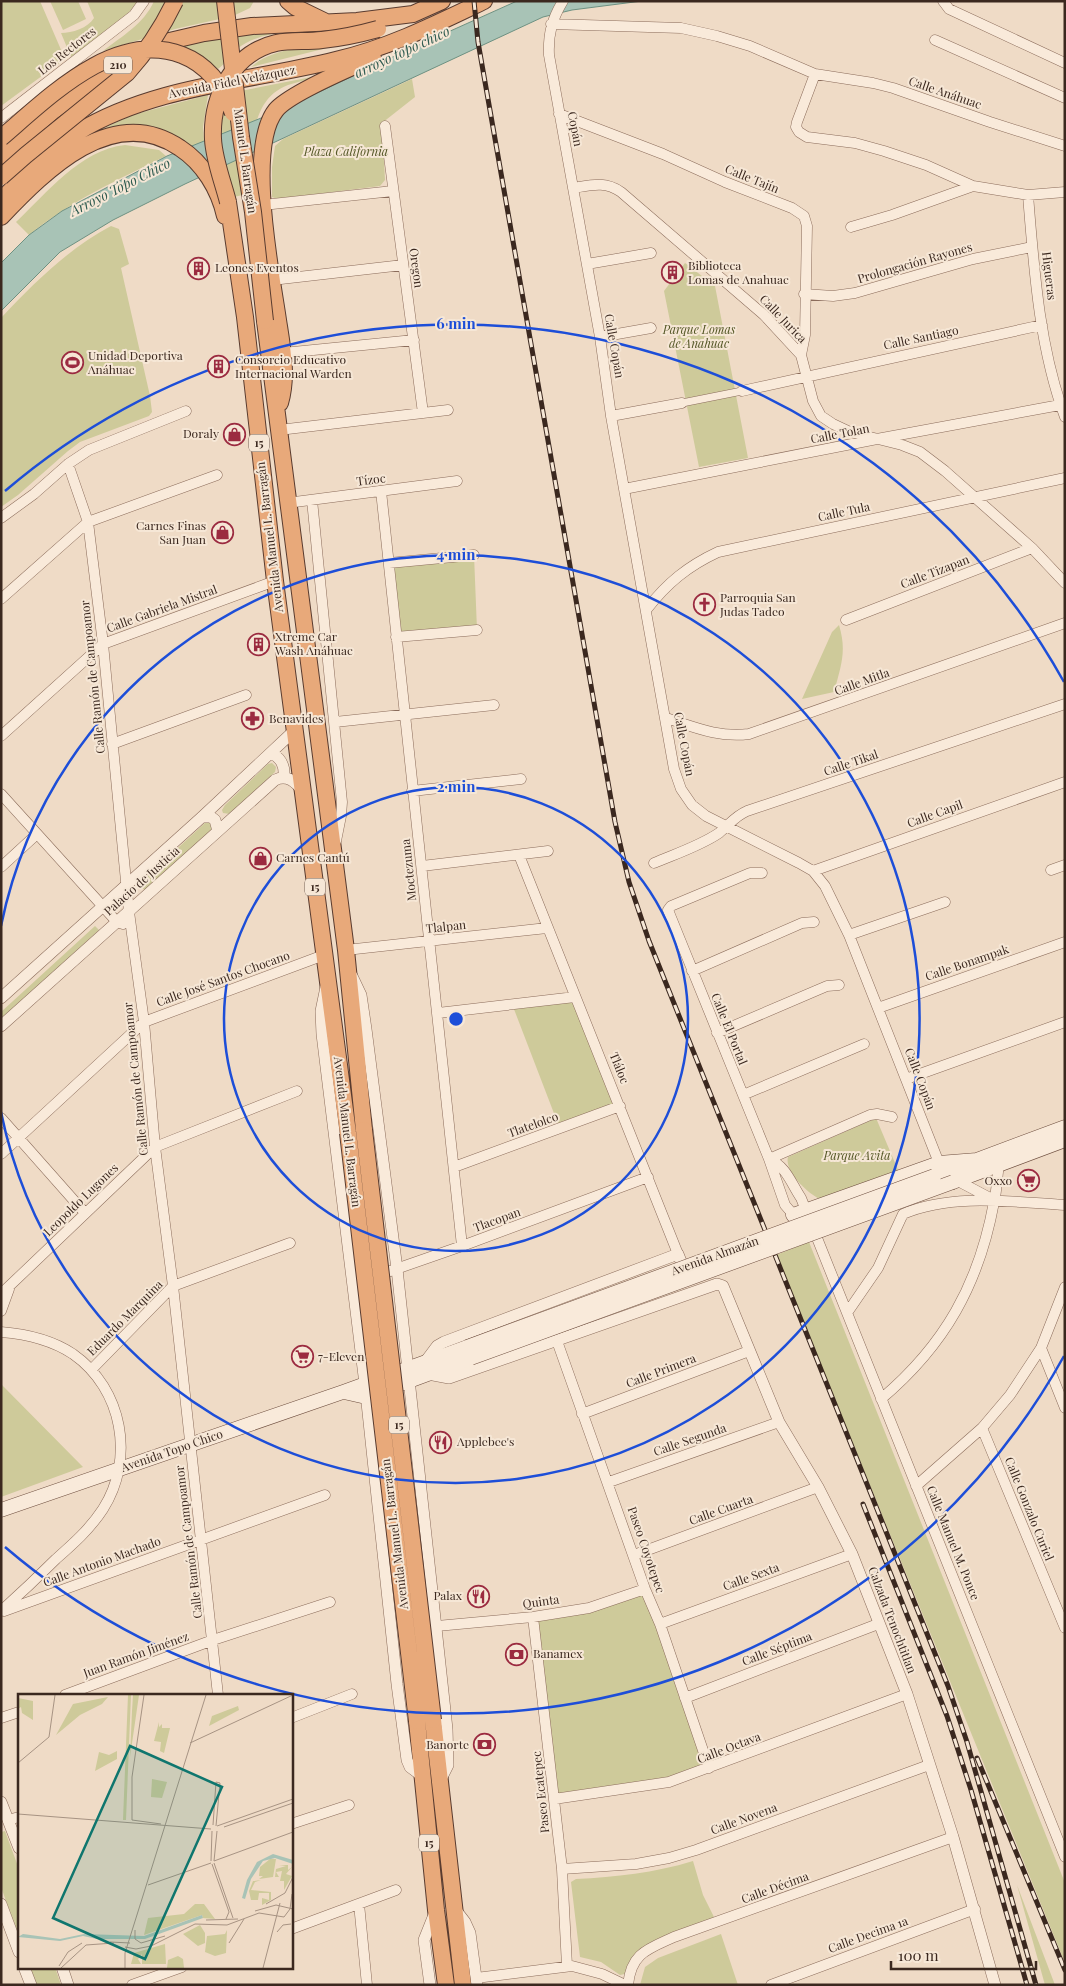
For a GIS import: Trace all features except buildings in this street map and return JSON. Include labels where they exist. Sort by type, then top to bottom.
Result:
[{"type":"highway","points":[[1,177],[127,72],[142,57],[175,1]]},
{"type":"highway","name":"Manuel L. Barragán","points":[[226,1],[241,137],[253,212],[265,321]]},
{"type":"highway","points":[[288,1],[326,22]]},
{"type":"highway","name":"210","points":[[1,156],[53,111],[99,78],[130,57],[162,43],[204,33],[252,26],[358,20],[412,14],[442,1]]},
{"type":"highway","name":"Avenida Fidel Velázquez","points":[[1,200],[36,166],[77,132],[148,100],[182,91],[329,62],[402,39],[484,1]]},
{"type":"highway","name":"Manuel L. Barragán","points":[[240,281],[228,202],[213,141],[217,101],[226,80],[244,58],[261,48],[278,42],[336,39],[378,29],[412,14]]},
{"type":"highway","points":[[278,422],[284,391],[283,353],[272,280],[261,181],[262,148],[266,129],[276,110],[292,98],[381,55],[402,39]]},
{"type":"highway","points":[[1,138],[44,102],[83,73],[114,56],[142,49],[176,53],[190,58],[204,68],[223,90],[241,137]]},
{"type":"highway","points":[[1,217],[45,175],[80,148],[98,139],[115,134],[136,132],[157,136],[182,149],[203,168],[216,190],[224,211],[240,281]]},
{"type":"highway","name":"Avenida Manuel L. Barragán","points":[[240,281],[275,581],[425,1721],[439,1782],[459,1958],[472,1982]]},
{"type":"highway","name":"Avenida Manuel L. Barragán","points":[[265,321],[348,967],[425,1721],[422,1776],[446,1985]]},
{"type":"main road","points":[[800,1213],[977,1160],[1065,1127]]},
{"type":"main road","name":"Avenida Almazán","points":[[469,1352],[956,1181],[1065,1140]]},
{"type":"main road","name":"Avenida Almazán","points":[[366,1390],[938,1171]]},
{"type":"main road","name":"Avenida Topo Chico","points":[[1,1510],[343,1392],[366,1390]]},
{"type":"street","name":"Los Rectores","points":[[1,118],[134,15],[144,1]]},
{"type":"street","name":"Copán","points":[[563,1],[551,24],[549,55],[587,264]]},
{"type":"street","points":[[943,1],[949,10],[1065,63]]},
{"type":"street","name":"Calle Anáhuac","points":[[551,24],[681,28],[717,36],[750,46],[814,74],[893,88],[1065,146]]},
{"type":"street","points":[[935,40],[1065,98]]},
{"type":"street","points":[[814,74],[796,127],[801,134],[807,137],[855,143],[884,151],[973,186],[1028,196],[1065,192]]},
{"type":"street","name":"Calle Tajín","points":[[559,114],[663,154],[725,182],[801,212],[807,226],[804,294],[805,335],[800,354]]},
{"type":"street","name":"Oregon","points":[[385,126],[423,413]]},
{"type":"street","name":"Calle Jurica","points":[[573,188],[600,183],[611,186],[621,192],[764,315],[800,354],[813,401],[821,416],[850,432],[902,445],[920,452],[945,471],[1032,548],[1065,583]]},
{"type":"street","points":[[851,227],[892,215],[973,186]]},
{"type":"street","points":[[263,205],[393,191]]},
{"type":"street","name":"Higueras","points":[[1028,196],[1042,325],[1060,405],[1065,417]]},
{"type":"street","name":"Prolongación Rayones","points":[[804,294],[833,296],[855,293],[973,259],[1032,246]]},
{"type":"street","points":[[587,264],[651,253]]},
{"type":"street","name":"Calle Copán","points":[[587,264],[624,489],[647,609],[674,769],[681,789],[692,805],[706,816],[813,871],[825,886],[849,936],[878,1008],[906,1079],[938,1171]]},
{"type":"street","points":[[272,280],[403,265]]},
{"type":"street","name":"Calle Santiago","points":[[742,391],[1042,325]]},
{"type":"street","points":[[600,337],[651,328]]},
{"type":"street","points":[[283,353],[414,340]]},
{"type":"street","points":[[612,416],[742,391]]},
{"type":"street","name":"Calle Tolan","points":[[624,489],[1060,405]]},
{"type":"street","points":[[278,422],[448,410]]},
{"type":"street","points":[[1,518],[34,494],[68,464],[98,446],[186,411]]},
{"type":"street","name":"Calle Ramón de Campoamor","points":[[68,464],[88,522],[103,644],[129,912],[144,1022],[155,1147],[173,1286],[218,1694]]},
{"type":"street","points":[[1,599],[88,522],[217,475]]},
{"type":"street","name":"Calle Tula","points":[[647,609],[671,580],[687,568],[718,552],[1065,478]]},
{"type":"street","name":"Tízoc","points":[[288,503],[457,481]]},
{"type":"street","name":"Moctezuma","points":[[381,491],[462,1246]]},
{"type":"street","points":[[312,500],[342,802],[334,849]]},
{"type":"street","name":"Calle Tizapan","points":[[846,620],[1032,548]]},
{"type":"street","points":[[389,563],[474,556]]},
{"type":"street","name":"Calle Gabriela Mistral","points":[[1,736],[103,644],[275,581]]},
{"type":"street","name":"Calle Mitla","points":[[666,718],[717,734],[734,736],[749,734],[1065,623]]},
{"type":"street","points":[[396,637],[477,630]]},
{"type":"street","points":[[112,744],[246,695]]},
{"type":"street","name":"Calle Tikal","points":[[654,864],[710,838],[733,819],[747,811],[1065,704]]},
{"type":"street","points":[[335,722],[494,705]]},
{"type":"street","name":"Palacio de Justicia","points":[[1,998],[202,817],[295,730]]},
{"type":"street","points":[[270,753],[282,762],[284,777],[296,784],[303,792]]},
{"type":"street","name":"Palacio de Justicia","points":[[1,1026],[275,780],[284,777]]},
{"type":"street","points":[[412,791],[521,779]]},
{"type":"street","name":"Calle Capil","points":[[813,871],[1065,782]]},
{"type":"street","points":[[1,794],[117,922],[131,928]]},
{"type":"street","points":[[217,803],[219,815],[226,820],[231,820]]},
{"type":"street","points":[[202,817],[211,817],[215,820],[218,831]]},
{"type":"street","points":[[1,867],[37,834]]},
{"type":"street","points":[[422,866],[548,851]]},
{"type":"street","name":"Tláloc","points":[[519,855],[693,1292]]},
{"type":"street","points":[[1051,870],[1065,865]]},
{"type":"street","name":"Calle El Portal","points":[[762,873],[750,873],[671,906],[668,909],[787,1208],[800,1213],[801,1198],[785,1170],[775,1161],[769,1159]]},
{"type":"street","points":[[849,936],[945,902]]},
{"type":"street","points":[[692,971],[802,923],[814,922]]},
{"type":"street","name":"Tlalpan","points":[[346,950],[548,928]]},
{"type":"street","name":"Calle Bonampak","points":[[878,1008],[1065,942]]},
{"type":"street","name":"Calle José Santos Chocano","points":[[1,1154],[144,1022],[324,955]]},
{"type":"street","points":[[348,967],[361,995],[364,1012],[397,1269],[437,1626],[447,1729],[448,1765],[439,1782]]},
{"type":"street","points":[[328,982],[321,1011],[322,1034],[366,1390],[405,1751],[410,1767],[422,1776]]},
{"type":"street","points":[[717,1033],[827,986],[839,985]]},
{"type":"street","points":[[438,1013],[575,997]]},
{"type":"street","points":[[906,1079],[1065,1022]]},
{"type":"street","points":[[743,1095],[864,1044]]},
{"type":"street","name":"Leopoldo Lugones","points":[[1,1294],[155,1147],[297,1091]]},
{"type":"street","name":"Tlatelolco","points":[[454,1167],[620,1106]]},
{"type":"street","points":[[769,1159],[870,1115],[885,1114],[892,1117]]},
{"type":"street","points":[[1,1118],[85,1213]]},
{"type":"street","points":[[881,1399],[923,1359],[941,1335],[962,1301],[982,1253],[995,1200],[999,1164]]},
{"type":"street","name":"Tlacopan","points":[[353,1282],[462,1246],[648,1177]]},
{"type":"street","points":[[956,1181],[995,1200]]},
{"type":"street","points":[[847,1313],[878,1268],[903,1214],[935,1204],[995,1200],[1065,1205]]},
{"type":"street","name":"Calle Manuel M. Ponce","points":[[800,1213],[817,1239],[1065,1857]]},
{"type":"street","name":"Eduardo Marquina","points":[[91,1370],[173,1286],[290,1243]]},
{"type":"street","points":[[678,1254],[444,1342],[437,1346],[426,1368],[449,1378],[693,1292]]},
{"type":"street","points":[[623,1274],[637,1311]]},
{"type":"street","name":"Calzada Tenochtitlan","points":[[693,1292],[721,1284],[723,1286],[779,1422],[818,1487],[852,1554],[907,1694],[975,1909],[994,1984]]},
{"type":"street","points":[[1,1311],[10,1286]]},
{"type":"street","points":[[916,1486],[982,1428],[1010,1395],[1041,1348],[1065,1287]]},
{"type":"street","points":[[1,1332],[23,1334],[53,1344],[73,1354],[100,1381],[117,1416],[122,1435],[118,1470],[104,1508],[88,1529],[1,1612]]},
{"type":"street","name":"Paseo Coyotepec","points":[[557,1341],[582,1414],[609,1482],[645,1589],[660,1624],[709,1768]]},
{"type":"street","points":[[1041,1348],[1065,1408]]},
{"type":"street","name":"Calle Primera","points":[[582,1414],[749,1351]]},
{"type":"street","name":"Calle Segunda","points":[[609,1482],[779,1422]]},
{"type":"street","name":"Calle Gonzalo Curiel","points":[[982,1428],[1065,1628]]},
{"type":"street","name":"Calle Cuarta","points":[[634,1555],[818,1487]]},
{"type":"street","points":[[377,1498],[422,1494]]},
{"type":"street","name":"Calle Antonio Machado","points":[[1,1612],[325,1495]]},
{"type":"street","name":"Calle Sexta","points":[[660,1624],[852,1554]]},
{"type":"street","name":"Quinta","points":[[437,1626],[533,1617],[589,1608],[645,1589]]},
{"type":"street","name":"Juan Ramón Jiménez","points":[[68,1694],[213,1640],[330,1602]]},
{"type":"street","name":"Paseo Ecatepec","points":[[533,1617],[562,1869],[567,1966]]},
{"type":"street","name":"Calle Séptima","points":[[685,1698],[878,1624]]},
{"type":"street","points":[[292,1718],[352,1694]]},
{"type":"street","name":"Calle Octava","points":[[554,1799],[668,1782],[907,1694]]},
{"type":"street","points":[[1,1718],[18,1712]]},
{"type":"street","name":"Calle Novena","points":[[562,1869],[636,1864],[678,1855],[929,1765]]},
{"type":"street","points":[[1,1802],[14,1818],[18,1842]]},
{"type":"street","points":[[292,1824],[349,1805]]},
{"type":"street","name":"Calle Décima","points":[[626,1985],[632,1964],[640,1955],[666,1941],[953,1838]]},
{"type":"street","points":[[292,1929],[396,1890]]},
{"type":"street","points":[[1,1904],[18,1949]]},
{"type":"street","points":[[359,1904],[367,1985]]},
{"type":"street","points":[[453,1907],[468,1928],[472,1982],[567,1966],[588,1969],[626,1985]]},
{"type":"street","name":"Calle Decima 1a","points":[[771,1985],[975,1909]]},
{"type":"street","points":[[430,1985],[424,1940],[436,1910]]},
{"type":"street","points":[[24,1968],[31,1985]]},
{"type":"street","points":[[62,1968],[68,1985]]},
{"type":"street","points":[[132,1985],[151,1982],[180,1968]]},
{"type":"green space","points":[[1,1],[40,1],[65,59],[1,106]]},
{"type":"green space","points":[[50,1],[78,1],[86,19],[63,30]]},
{"type":"green space","points":[[87,1],[138,1],[126,16],[71,57],[61,33],[79,29],[91,22],[94,18]]},
{"type":"green space","points":[[154,1],[254,1],[250,8],[233,16],[175,29],[103,51],[138,23]]},
{"type":"green space","points":[[330,29],[282,33],[258,38],[237,49],[218,69],[188,48],[172,44],[248,33]]},
{"type":"green space","points":[[339,45],[251,67],[271,55],[293,49]]},
{"type":"green space","points":[[337,72],[288,85],[274,93],[265,103],[258,116],[253,147],[255,192],[234,197],[218,135],[220,103],[230,93]]},
{"type":"green space","name":"Plaza California","points":[[412,79],[415,97],[382,123],[385,180],[380,186],[278,199],[272,197],[272,167],[275,146],[283,139]]},
{"type":"green space","points":[[208,95],[203,127],[205,154],[114,128],[96,132],[132,115]]},
{"type":"green space","points":[[125,145],[159,150],[166,156],[113,182],[78,202],[44,223],[29,235],[16,222],[52,186],[79,164],[93,155]]},
{"type":"green space","name":"Unidad Deportiva Anáhuac","points":[[111,226],[119,229],[129,264],[121,268],[152,412],[149,416],[80,442],[18,495],[1,507],[1,318],[26,292],[66,256]]},
{"type":"green space","name":"Parque Lomas de Anahuac","points":[[685,263],[715,286],[748,458],[699,467],[664,291]]},
{"type":"green space","points":[[474,555],[477,630],[399,637],[389,563]]},
{"type":"green space","points":[[839,625],[843,651],[834,692],[802,699],[832,632]]},
{"type":"green space","points":[[272,763],[276,767],[275,772],[230,814],[223,813],[222,810],[225,805],[268,764]]},
{"type":"green space","points":[[206,822],[211,822],[213,829],[146,890],[141,888],[142,881]]},
{"type":"green space","points":[[95,926],[99,930],[1,1020],[1,1012]]},
{"type":"green space","points":[[575,997],[620,1106],[560,1129],[512,1004]]},
{"type":"green space","name":"Parque Avita","points":[[876,1118],[898,1170],[820,1199],[809,1192],[793,1175],[788,1163],[788,1157]]},
{"type":"green space","points":[[809,1242],[1065,1883],[1065,1963],[776,1255]]},
{"type":"green space","points":[[1,1384],[83,1467],[1,1497]]},
{"type":"green space","points":[[645,1589],[709,1768],[688,1776],[554,1799],[533,1617]]},
{"type":"green space","points":[[5,1831],[18,1866],[18,1934],[1,1887],[1,1832]]},
{"type":"green space","points":[[693,1861],[703,1895],[715,1919],[651,1943],[629,1973],[620,1975],[601,1962],[580,1957],[571,1882],[576,1879],[620,1876]]},
{"type":"green space","points":[[1017,1885],[1055,1985],[1045,1985]]},
{"type":"green space","points":[[721,1934],[738,1985],[640,1985],[645,1967],[658,1958]]},
{"type":"green space","points":[[29,1968],[55,1968],[61,1985],[35,1985]]},
{"type":"water","name":"Arroyo Topo Chico","points":[[517,1],[642,1],[572,10],[543,17],[185,184],[113,220],[60,252],[1,311],[1,263],[29,235],[62,211],[167,156],[281,110]]},
{"type":"railway","points":[[474,1],[478,42],[615,822],[629,882],[649,941],[948,1686],[967,1742],[1036,1985]]},
{"type":"railway","points":[[863,1504],[947,1716],[971,1790],[1027,1985]]},
{"type":"railway","points":[[977,1758],[1065,1970]]},
{"type":"place","name":"Leones Eventos","points":[[199,268]]},
{"type":"place","name":"Biblioteca Lomas de Anahuac","points":[[672,273]]},
{"type":"place","name":"Unidad Deportiva Anáhuac","points":[[72,363]]},
{"type":"place","name":"Consorcio Educativo Internacional Warden","points":[[219,367]]},
{"type":"place","name":"Doraly","points":[[235,434]]},
{"type":"place","name":"Carnes Finas San Juan","points":[[222,533]]},
{"type":"place","name":"Parroquia San Judas Tadeo","points":[[704,605]]},
{"type":"place","name":"Xtreme Car Wash Anáhuac","points":[[259,644]]},
{"type":"place","name":"Benavides","points":[[253,719]]},
{"type":"place","name":"Carnes Cantú","points":[[260,858]]},
{"type":"place","name":"Oxxo","points":[[1028,1181]]},
{"type":"place","name":"7-Eleven","points":[[302,1357]]},
{"type":"place","name":"Applebee's","points":[[441,1442]]},
{"type":"place","name":"Palax","points":[[478,1596]]},
{"type":"place","name":"Banamex","points":[[517,1654]]},
{"type":"place","name":"Banorte","points":[[485,1745]]},
{"type":"water label","name":"arroyo topo chico","points":[[402,52]]}]
